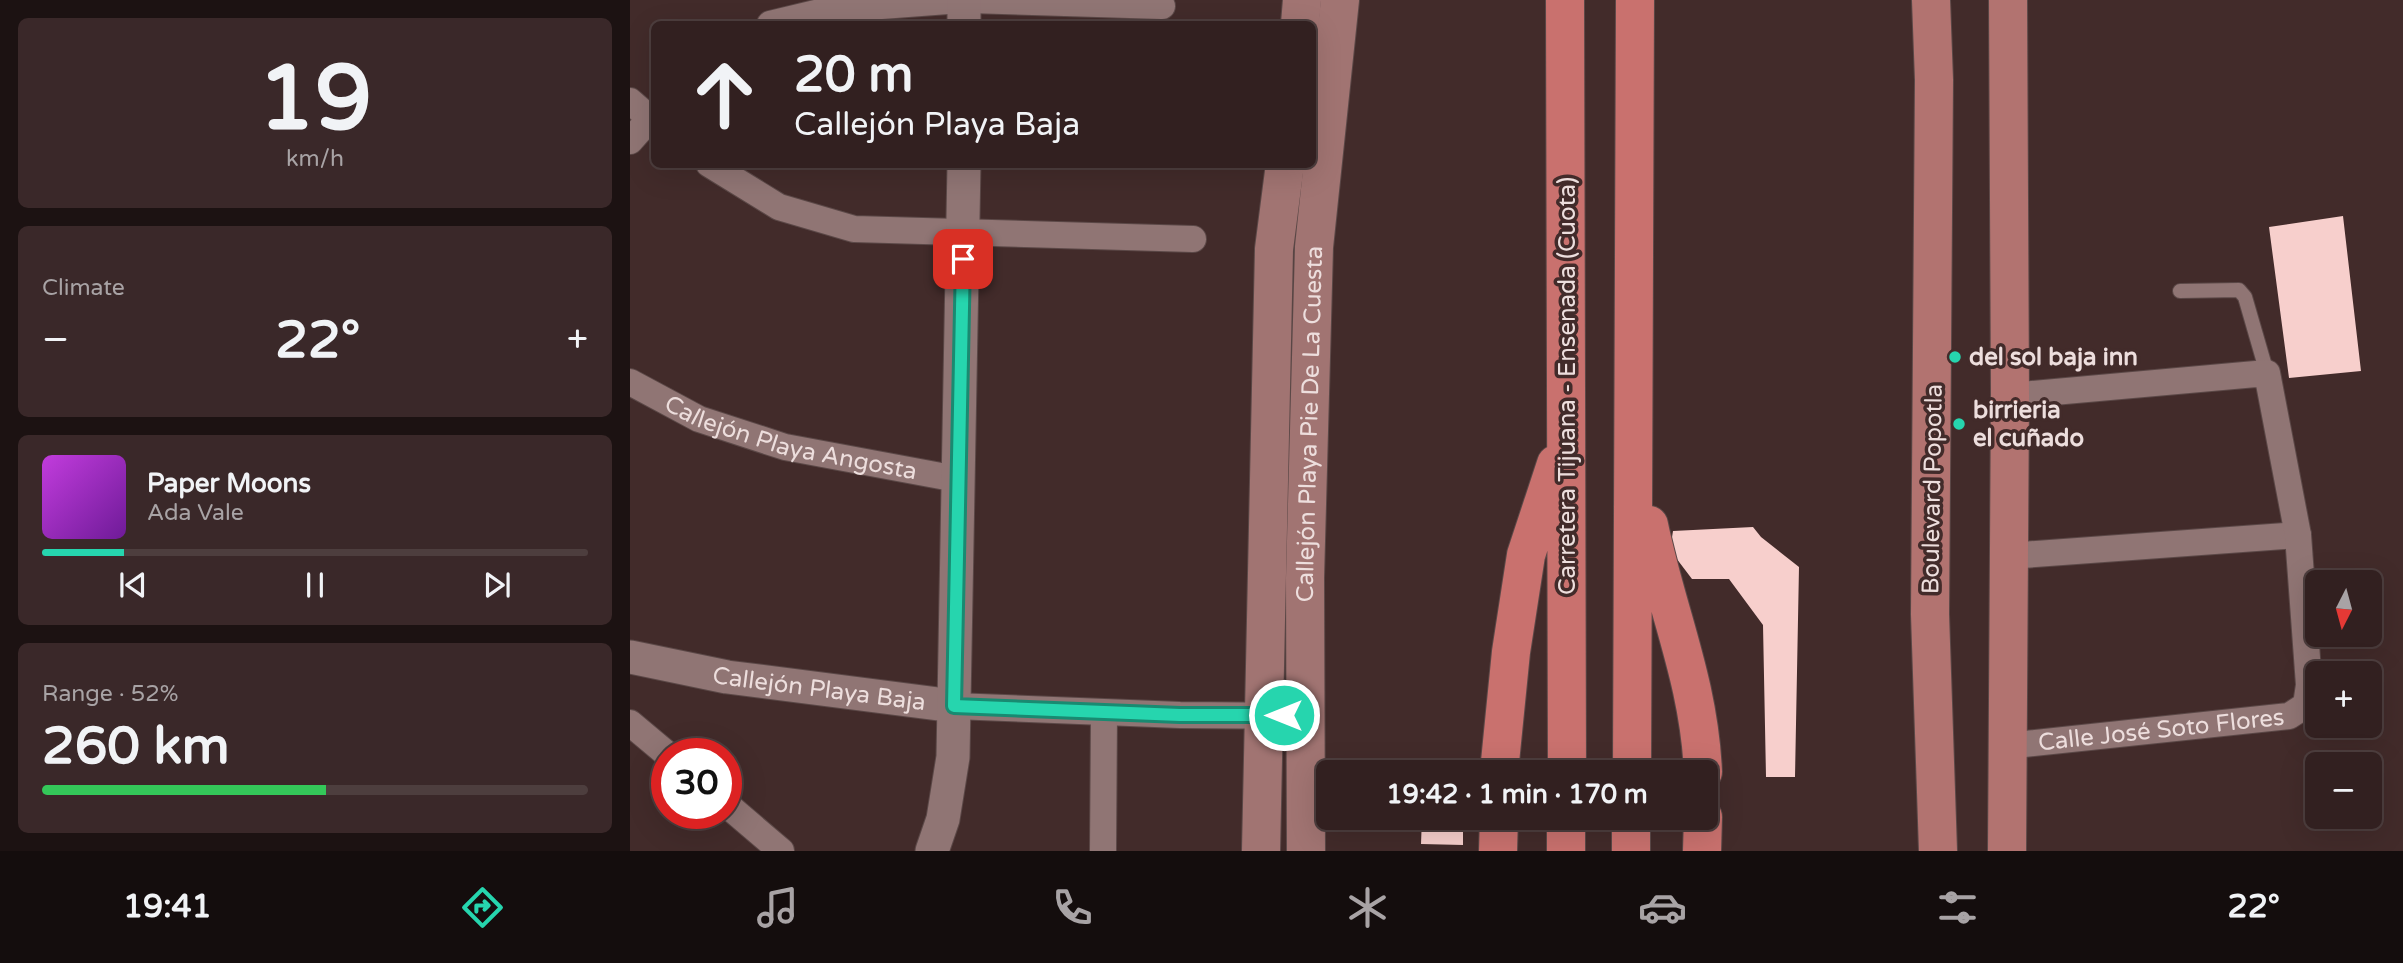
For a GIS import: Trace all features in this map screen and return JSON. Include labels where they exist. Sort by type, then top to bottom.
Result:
[{"type":"highway","name":"Carretera Tijuana - Ensenada (Cuota)","points":[[1565,0],[1567,760]]},
{"type":"highway","points":[[1632,760],[1635,0]]},
{"type":"highway","points":[[1500,760],[1511,652],[1526,555],[1565,436]]},
{"type":"highway","points":[[1634,446],[1659,574],[1686,655],[1701,726],[1702,760]]},
{"type":"highway","points":[[1498,851],[1499,830]]},
{"type":"highway","points":[[1566,830],[1566,851]]},
{"type":"highway","points":[[1631,851],[1632,830]]},
{"type":"highway","points":[[1702,851],[1703,830]]},
{"type":"main road","points":[[1300,21],[1302,0]]},
{"type":"main road","name":"Callejón Playa Pie De La Cuesta","points":[[1306,851],[1305,578],[1314,247],[1340,0]]},
{"type":"main road","name":"Boulevard Popotla","points":[[1931,0],[1934,107],[1930,614],[1938,851]]},
{"type":"main road","points":[[2007,851],[2010,396],[2008,0]]},
{"type":"main road","name":"Callejón Playa Pie De La Cuesta","points":[[1261,851],[1273,249],[1284,168]]},
{"type":"street","points":[[779,21],[826,5],[962,0],[964,21]]},
{"type":"street","points":[[970,0],[1162,6]]},
{"type":"street","points":[[630,101],[651,117]]},
{"type":"street","points":[[630,141],[651,120]]},
{"type":"street","points":[[716,168],[779,207],[854,229],[1193,239]]},
{"type":"street","points":[[932,851],[943,819],[953,757],[964,168]]},
{"type":"street","points":[[2010,396],[2267,373]]},
{"type":"street","name":"Calle José Soto Flores","points":[[2006,746],[2289,716],[2306,705],[2309,685],[2298,535],[2267,373]]},
{"type":"street","name":"Callejón Playa Angosta","points":[[630,382],[698,419],[785,447],[957,479]]},
{"type":"street","points":[[2008,555],[2298,535]]},
{"type":"street","name":"Callejón Playa Baja","points":[[630,657],[727,677],[954,706],[1104,713],[1305,716]]},
{"type":"street","points":[[1103,851],[1104,713]]},
{"type":"street","points":[[630,723],[651,741]]},
{"type":"street","points":[[742,818],[781,851]]},
{"type":"lane","points":[[2180,291],[2239,290],[2245,297],[2267,373]]},
{"type":"building","points":[[2343,216],[2361,371],[2289,378],[2269,227]]},
{"type":"building","points":[[1753,527],[1761,537],[1799,567],[1795,777],[1766,777],[1763,625],[1729,579],[1692,579],[1670,550],[1673,531]]},
{"type":"building","points":[[1422,830],[1463,830],[1463,845],[1421,844]]},
{"type":"place","name":"del sol baja inn","points":[[1955,357]]},
{"type":"place","name":"birrieria el cuñado","points":[[1959,424]]},
{"type":"route","points":[[963,259],[954,706],[1180,715],[1284,715]]}]
